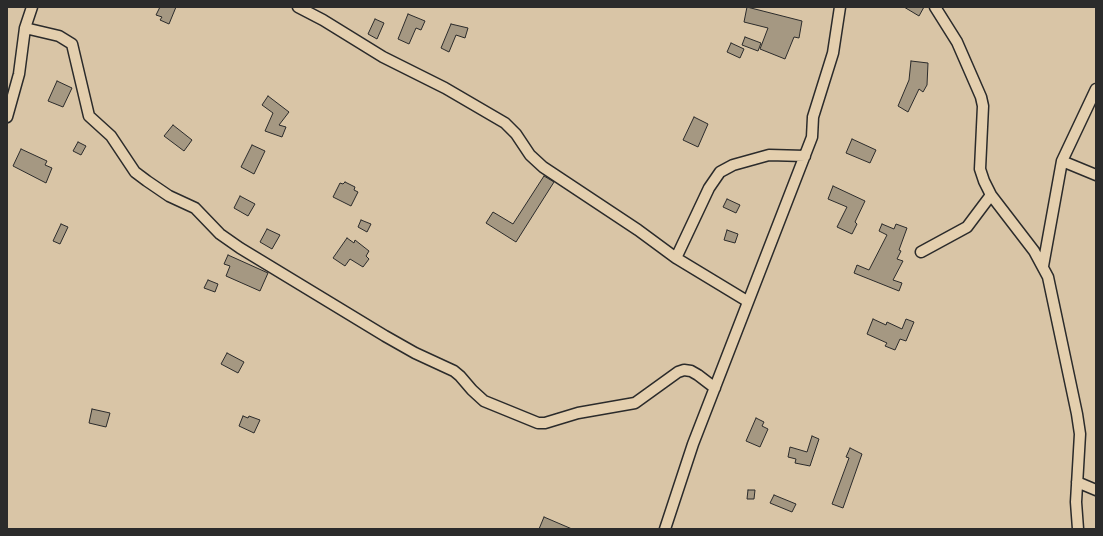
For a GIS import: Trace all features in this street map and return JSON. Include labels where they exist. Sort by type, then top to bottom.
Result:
[{"type":"street","points":[[7,117],[18,74],[25,28],[32,7]]},
{"type":"street","points":[[298,7],[324,20],[383,57],[444,88],[505,123],[516,134],[530,155],[544,167],[621,218],[676,258],[747,301]]},
{"type":"street","points":[[665,529],[693,444],[747,301],[812,137],[813,117],[833,53],[840,7]]},
{"type":"street","points":[[935,7],[957,42],[981,97],[983,106],[980,169],[991,195],[1030,245],[1048,277],[1077,414],[1080,450],[1077,482],[1078,529]]},
{"type":"street","points":[[25,28],[59,36],[72,44],[89,116],[111,136],[135,172],[169,196],[195,208],[220,234],[235,245],[385,336],[415,353],[454,371],[484,400],[538,423],[545,423],[578,413],[635,403],[678,372],[684,370],[695,373],[715,388]]},
{"type":"street","points":[[1043,266],[1062,161],[1096,89]]},
{"type":"street","points":[[676,258],[709,188],[720,172],[733,165],[769,155],[805,156]]},
{"type":"street","points":[[1062,161],[1096,176]]},
{"type":"street","points":[[921,252],[967,227],[991,195]]},
{"type":"street","points":[[1077,482],[1096,490]]},
{"type":"building","points":[[160,7],[176,7],[169,24],[160,20],[162,17],[156,15]]},
{"type":"building","points":[[747,7],[802,21],[799,38],[794,37],[785,59],[760,49],[768,28],[744,22]]},
{"type":"building","points":[[904,7],[924,7],[919,16]]},
{"type":"building","points":[[408,14],[425,21],[421,30],[416,28],[409,44],[398,39]]},
{"type":"building","points":[[375,19],[384,23],[377,39],[368,34]]},
{"type":"building","points":[[451,24],[468,28],[465,38],[456,35],[449,52],[441,48]]},
{"type":"building","points":[[745,37],[761,43],[758,51],[742,45]]},
{"type":"building","points":[[731,43],[744,49],[740,58],[727,52]]},
{"type":"building","points":[[911,61],[928,63],[927,85],[923,92],[919,89],[908,112],[898,106],[909,80]]},
{"type":"building","points":[[57,81],[72,88],[63,107],[48,101]]},
{"type":"building","points":[[268,96],[289,112],[279,125],[286,127],[282,137],[265,131],[273,113],[262,105]]},
{"type":"building","points":[[694,117],[708,124],[698,147],[683,140]]},
{"type":"building","points":[[173,125],[192,140],[184,151],[164,136]]},
{"type":"building","points":[[852,139],[876,150],[870,163],[846,153]]},
{"type":"building","points":[[78,142],[86,146],[81,155],[73,151]]},
{"type":"building","points":[[252,145],[265,151],[254,174],[241,167]]},
{"type":"building","points":[[21,149],[47,161],[45,165],[52,168],[46,183],[13,166]]},
{"type":"building","points":[[544,176],[554,182],[516,242],[486,223],[493,212],[513,224]]},
{"type":"building","points":[[345,182],[355,187],[354,190],[358,192],[351,206],[333,197],[340,183],[343,184]]},
{"type":"building","points":[[833,186],[865,201],[855,222],[857,224],[852,234],[837,227],[847,207],[828,199]]},
{"type":"building","points":[[240,196],[255,204],[248,216],[234,208]]},
{"type":"building","points":[[727,199],[740,205],[736,213],[723,207]]},
{"type":"building","points":[[361,220],[371,224],[367,232],[358,227]]},
{"type":"building","points":[[61,224],[68,227],[60,244],[53,241]]},
{"type":"building","points":[[882,224],[894,229],[896,224],[907,228],[899,250],[901,251],[897,259],[903,261],[893,280],[902,283],[899,291],[854,273],[857,265],[869,270],[887,235],[879,231]]},
{"type":"building","points":[[267,229],[280,235],[272,249],[260,242]]},
{"type":"building","points":[[727,230],[738,234],[735,243],[724,240]]},
{"type":"building","points":[[347,238],[354,243],[355,240],[369,251],[366,256],[369,259],[363,267],[350,259],[345,266],[333,258]]},
{"type":"building","points":[[228,255],[268,273],[260,291],[226,276],[230,266],[224,264]]},
{"type":"building","points":[[208,280],[218,284],[215,292],[204,288]]},
{"type":"building","points":[[873,319],[886,325],[887,322],[902,329],[906,319],[914,322],[906,341],[900,339],[895,350],[885,346],[887,343],[867,334]]},
{"type":"building","points":[[227,353],[244,362],[238,373],[221,364]]},
{"type":"building","points":[[92,409],[110,413],[106,427],[89,423]]},
{"type":"building","points":[[243,416],[248,418],[249,416],[260,420],[254,433],[239,426]]},
{"type":"building","points":[[756,418],[764,422],[762,426],[768,429],[760,447],[746,441]]},
{"type":"building","points":[[812,436],[819,439],[810,466],[795,463],[796,459],[788,457],[790,447],[807,452]]},
{"type":"building","points":[[850,448],[862,454],[843,508],[832,504],[849,458],[846,457]]},
{"type":"building","points":[[748,490],[755,490],[754,499],[747,499]]},
{"type":"building","points":[[774,495],[796,504],[792,512],[770,503]]},
{"type":"building","points":[[544,517],[572,529],[539,529]]}]
